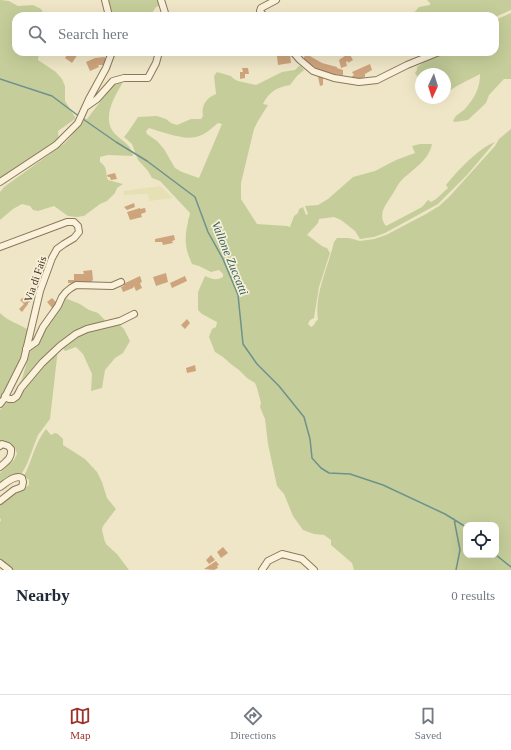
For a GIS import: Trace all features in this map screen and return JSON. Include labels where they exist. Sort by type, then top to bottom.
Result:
[{"type":"street","points":[[105,0],[108,12]]},
{"type":"street","points":[[161,0],[165,12]]},
{"type":"street","points":[[261,12],[261,8],[276,0]]},
{"type":"street","points":[[0,182],[56,145],[79,122],[110,56]]},
{"type":"street","points":[[85,107],[97,99],[113,80],[124,78],[148,78],[158,56]]},
{"type":"street","points":[[296,56],[313,71],[334,78],[359,82],[376,80],[406,65],[429,56]]},
{"type":"street","name":"Via di Fais","points":[[0,247],[67,222],[74,222],[78,226],[79,232],[74,238],[57,249],[52,258],[40,291],[24,359],[0,404]]},
{"type":"street","points":[[26,349],[36,342],[43,327],[53,314],[62,297],[71,288],[76,286],[112,286],[122,282]]},
{"type":"street","points":[[5,396],[13,399],[17,396],[21,388],[42,363],[60,346],[76,334],[87,329],[120,321],[134,314]]},
{"type":"street","points":[[0,446],[2,444],[8,446],[11,449],[12,454],[10,458],[0,467]]},
{"type":"street","points":[[0,487],[15,477],[19,476],[22,478],[22,487],[14,490],[0,501]]},
{"type":"street","points":[[262,570],[268,561],[282,554],[302,560],[314,570]]},
{"type":"street","points":[[0,563],[9,570]]},
{"type":"shaded area","points":[[160,186],[173,198],[149,201],[148,194],[124,195],[123,191]]},
{"type":"green space","points":[[0,0],[9,1],[18,6],[33,5],[41,9],[43,12],[12,12],[12,56],[39,56],[38,60],[56,72],[62,79],[65,86],[65,101],[75,119],[58,131],[59,141],[0,184]]},
{"type":"green space","points":[[105,0],[161,0],[162,5],[156,7],[153,12],[111,12],[107,10]]},
{"type":"green space","points":[[427,0],[511,0],[511,10],[499,15],[499,12],[415,12],[419,7],[430,5]]},
{"type":"green space","points":[[511,13],[511,79],[504,79],[489,95],[486,103],[468,120],[455,122],[453,121],[456,115],[464,110],[471,102],[478,89],[480,74],[451,90],[451,68],[417,68],[433,56],[499,56],[499,18]]},
{"type":"green space","points":[[299,66],[301,66],[304,70],[290,85],[281,87],[271,93],[263,104],[268,105],[254,129],[241,183],[241,199],[257,224],[290,227],[294,216],[298,213],[299,209],[303,207],[306,215],[308,214],[305,206],[318,205],[328,199],[353,177],[375,171],[396,160],[415,153],[412,146],[432,144],[427,155],[419,165],[400,182],[386,205],[382,219],[386,226],[422,207],[428,200],[431,202],[436,199],[448,188],[446,185],[469,160],[482,149],[495,142],[467,175],[438,204],[385,233],[374,237],[360,239],[355,231],[341,220],[334,217],[319,219],[318,223],[307,235],[327,248],[330,253],[319,287],[314,318],[310,320],[308,324],[311,327],[318,320],[318,300],[322,281],[334,242],[337,238],[349,238],[360,241],[374,239],[386,235],[439,206],[495,146],[499,139],[511,129],[511,570],[354,570],[352,563],[331,545],[331,540],[324,535],[314,534],[303,530],[293,516],[284,494],[277,486],[268,444],[265,419],[260,407],[261,403],[255,383],[215,352],[209,337],[212,329],[216,327],[217,322],[202,314],[198,310],[198,292],[205,276],[216,279],[223,277],[223,274],[219,270],[211,272],[192,264],[188,254],[186,239],[190,213],[160,181],[152,178],[138,160],[132,144],[124,137],[138,117],[157,116],[177,125],[191,119],[201,119],[203,116],[205,103],[209,98],[216,94],[214,76],[217,72],[231,76],[238,81],[256,85],[282,72],[295,70]],"holes":[[[218,123],[222,124],[199,178],[175,168],[164,149],[157,141],[147,134],[146,131],[149,128],[172,135],[191,138],[202,135]]]},
{"type":"green space","points":[[122,82],[112,103],[109,123],[116,135],[129,146],[133,156],[108,155],[100,157],[100,162],[105,168],[108,180],[123,184],[117,188],[115,193],[107,201],[100,204],[84,216],[68,216],[54,206],[38,211],[33,210],[30,206],[22,204],[13,209],[0,220],[0,192],[4,187],[65,143],[84,118],[87,119],[114,84]]},
{"type":"green space","points":[[65,298],[98,313],[105,320],[103,323],[74,334],[17,394],[12,396],[22,379],[30,351],[35,347],[43,331]]},
{"type":"green space","points":[[0,313],[7,319],[30,331],[17,381],[14,382],[0,403]]},
{"type":"green space","points":[[119,324],[124,329],[130,341],[123,353],[115,358],[105,370],[102,388],[91,391],[92,374],[83,354],[76,347],[65,351],[61,347],[82,333]]},
{"type":"green space","points":[[58,349],[50,419],[38,435],[27,464],[21,475],[0,486],[0,473],[14,460],[17,454],[15,448],[10,445],[6,446],[0,451],[0,410]]},
{"type":"green space","points":[[46,429],[51,435],[55,433],[58,434],[63,439],[63,445],[85,459],[97,472],[107,498],[116,509],[103,526],[102,530],[105,542],[117,554],[129,570],[11,570],[0,563],[0,505],[10,495],[23,490],[29,485],[29,480],[24,476],[36,446]]},
{"type":"building","points":[[66,56],[77,56],[72,63],[65,58]]},
{"type":"building","points":[[277,56],[290,56],[291,63],[278,65]]},
{"type":"building","points":[[305,56],[310,56],[322,63],[343,70],[343,75],[326,74],[311,65],[310,66],[303,59]]},
{"type":"building","points":[[345,56],[351,56],[353,60],[348,63],[348,61],[346,62],[347,66],[341,68],[339,60]]},
{"type":"building","points":[[105,57],[106,62],[104,65],[98,65],[99,67],[90,71],[86,62],[95,58]]},
{"type":"building","points":[[370,64],[372,70],[365,74],[365,77],[356,80],[355,78],[353,79],[352,76],[354,75],[352,72]]},
{"type":"building","points":[[242,68],[248,68],[249,74],[245,74],[245,78],[240,79],[240,72],[243,72]]},
{"type":"building","points":[[323,76],[323,85],[320,86],[318,77]]},
{"type":"building","points":[[115,173],[117,179],[111,180],[107,175]]},
{"type":"building","points":[[134,203],[135,207],[127,210],[124,207]]},
{"type":"building","points":[[145,208],[146,212],[141,214],[142,217],[130,220],[127,212]]},
{"type":"building","points":[[174,235],[175,240],[172,241],[173,243],[163,245],[162,242],[155,242],[155,239]]},
{"type":"building","points":[[92,270],[93,280],[91,282],[68,283],[68,280],[74,280],[74,274],[84,274],[83,271]]},
{"type":"building","points":[[166,273],[168,282],[156,286],[153,277]]},
{"type":"building","points":[[140,276],[142,288],[136,291],[134,286],[133,288],[123,292],[121,287],[124,286],[123,284]]},
{"type":"building","points":[[185,276],[187,281],[172,288],[170,283]]},
{"type":"building","points":[[31,288],[34,291],[32,292],[34,295],[31,297],[33,299],[28,303],[22,312],[19,309],[24,304],[20,300],[30,292],[28,290]]},
{"type":"building","points":[[52,298],[58,304],[53,309],[47,302]]},
{"type":"building","points":[[187,319],[190,323],[185,329],[181,325]]},
{"type":"building","points":[[195,365],[196,371],[187,373],[186,368]]},
{"type":"building","points":[[223,547],[228,553],[221,558],[217,552]]},
{"type":"building","points":[[211,555],[215,560],[209,564],[206,560]]},
{"type":"building","points":[[216,561],[219,565],[217,566],[218,568],[214,570],[204,569]]},
{"type":"waterway","name":"Vallone Zuccatti","points":[[0,79],[52,96],[80,117]]},
{"type":"waterway","name":"Vallone Zuccatti","points":[[83,119],[147,161],[195,197],[208,232],[223,259],[238,295],[243,344],[257,364],[279,386],[304,417],[310,439],[312,458],[321,468],[329,473],[350,474],[383,485],[445,514],[463,525]]},
{"type":"waterway","points":[[454,519],[460,550],[456,570]]},
{"type":"waterway","name":"Vallone Zuccatti","points":[[499,557],[511,567]]}]
